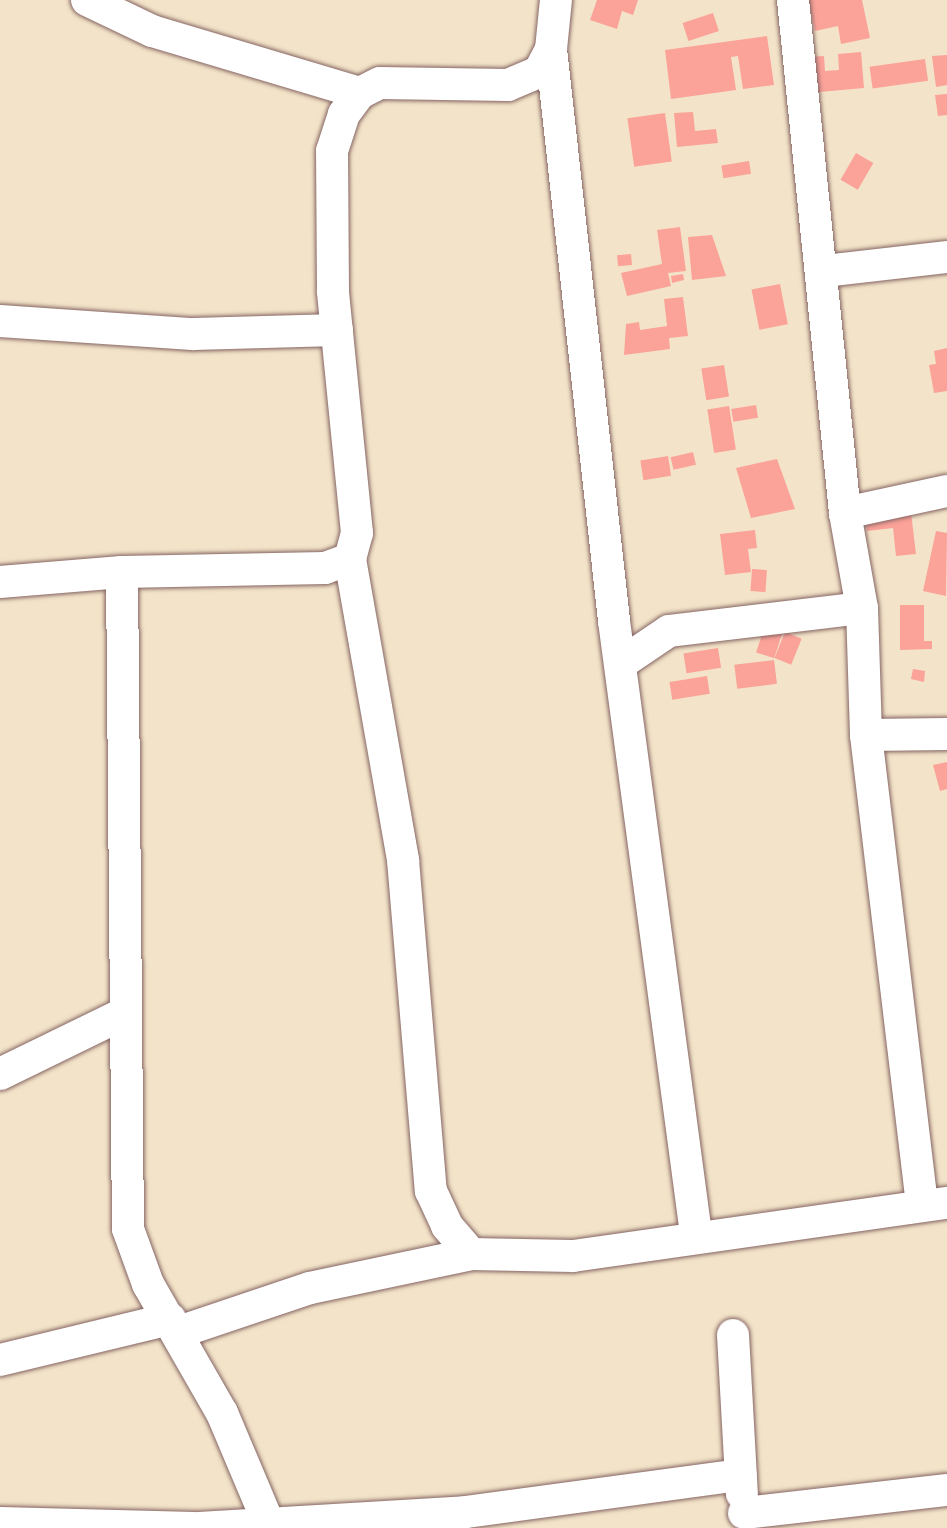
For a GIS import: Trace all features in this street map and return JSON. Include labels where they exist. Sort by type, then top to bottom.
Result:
[{"type":"street","points":[[87,0],[152,31],[360,93]]},
{"type":"street","points":[[556,0],[551,49],[620,664],[696,1234]]},
{"type":"street","points":[[0,1360],[175,1326],[310,1288],[471,1254],[573,1256],[696,1234],[935,1204],[866,734],[862,608],[845,513],[824,271],[793,0]]},
{"type":"street","points":[[471,1254],[447,1226],[431,1191],[403,860],[350,559],[357,533],[337,330],[332,151],[344,114],[360,93],[380,83],[508,85],[539,72],[551,49]]},
{"type":"street","points":[[824,271],[947,257]]},
{"type":"street","points":[[0,321],[193,334],[337,330]]},
{"type":"street","points":[[845,513],[947,491]]},
{"type":"street","points":[[0,582],[122,572],[325,568],[350,559]]},
{"type":"street","points":[[122,572],[123,1014],[128,1229],[148,1284],[175,1326],[222,1413],[269,1524]]},
{"type":"street","points":[[620,664],[669,631],[862,608]]},
{"type":"street","points":[[866,734],[947,734]]},
{"type":"street","points":[[0,1073],[123,1014]]},
{"type":"street","points":[[733,1335],[744,1521],[947,1490]]},
{"type":"street","points":[[0,1523],[197,1528],[466,1512],[741,1475]]},
{"type":"building","points":[[597,0],[638,0],[633,15],[622,11],[617,29],[590,20]]},
{"type":"building","points":[[808,0],[862,0],[870,38],[841,44],[838,26],[815,31]]},
{"type":"building","points":[[713,13],[719,31],[688,41],[683,23]]},
{"type":"building","points":[[767,36],[774,85],[743,89],[738,56],[731,57],[736,90],[671,99],[665,50]]},
{"type":"building","points":[[861,52],[864,88],[809,93],[806,57],[824,56],[825,71],[839,70],[838,54]]},
{"type":"building","points":[[947,55],[947,85],[936,87],[932,56]]},
{"type":"building","points":[[925,59],[928,81],[873,89],[870,67]]},
{"type":"building","points":[[947,94],[947,115],[938,116],[935,95]]},
{"type":"building","points":[[693,112],[695,131],[716,129],[718,143],[677,147],[674,113]]},
{"type":"building","points":[[665,113],[672,162],[634,167],[627,118]]},
{"type":"building","points":[[856,153],[873,163],[858,190],[840,180]]},
{"type":"building","points":[[749,161],[751,174],[723,178],[721,165]]},
{"type":"building","points":[[680,227],[686,271],[668,273],[671,286],[627,296],[621,273],[662,264],[657,230]]},
{"type":"building","points":[[712,235],[726,276],[692,280],[688,237]]},
{"type":"building","points":[[631,254],[632,265],[618,266],[617,255]]},
{"type":"building","points":[[683,274],[684,280],[672,283],[671,276]]},
{"type":"building","points":[[780,284],[788,324],[759,330],[752,290]]},
{"type":"building","points":[[683,297],[688,336],[669,338],[670,349],[624,355],[626,324],[639,322],[640,330],[667,326],[664,299]]},
{"type":"building","points":[[947,348],[947,391],[934,393],[929,365],[936,364],[934,351]]},
{"type":"building","points":[[724,365],[729,397],[706,400],[701,369]]},
{"type":"building","points":[[756,405],[758,418],[733,422],[731,409]]},
{"type":"building","points":[[729,406],[736,449],[714,453],[707,409]]},
{"type":"building","points":[[693,452],[696,465],[674,470],[671,457]]},
{"type":"building","points":[[668,456],[671,476],[643,480],[640,460]]},
{"type":"building","points":[[777,459],[795,509],[751,518],[736,468]]},
{"type":"building","points":[[910,504],[916,554],[896,556],[893,528],[867,531],[864,508]]},
{"type":"building","points":[[755,530],[757,548],[748,549],[751,572],[725,575],[720,534]]},
{"type":"building","points":[[936,531],[947,533],[946,596],[923,591]]},
{"type":"building","points":[[752,569],[767,570],[765,592],[750,591]]},
{"type":"building","points":[[900,605],[924,605],[924,641],[932,641],[932,649],[900,650]]},
{"type":"building","points":[[766,622],[784,628],[774,658],[756,652]]},
{"type":"building","points":[[785,632],[802,639],[791,665],[775,658]]},
{"type":"building","points":[[718,648],[721,668],[687,673],[683,653]]},
{"type":"building","points":[[774,660],[777,684],[737,689],[734,665]]},
{"type":"building","points":[[913,669],[925,671],[924,682],[911,679]]},
{"type":"building","points":[[707,676],[710,694],[672,700],[669,682]]},
{"type":"building","points":[[947,762],[947,789],[940,791],[933,765]]}]
